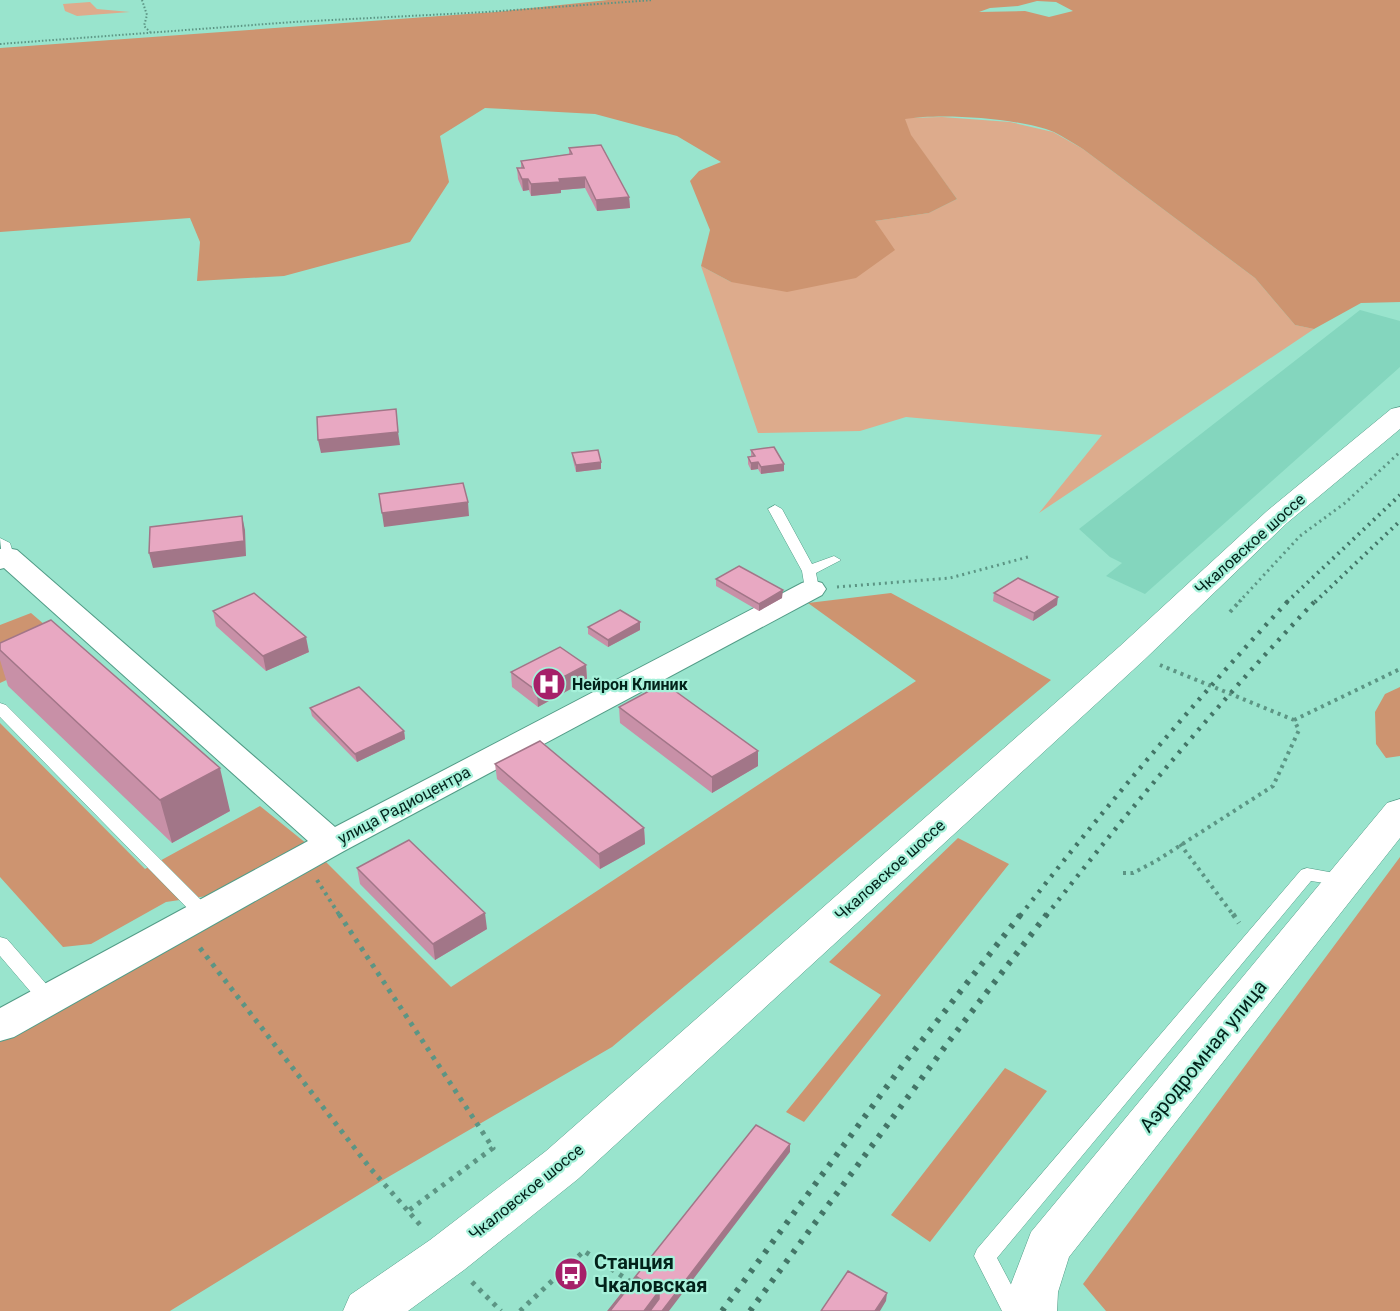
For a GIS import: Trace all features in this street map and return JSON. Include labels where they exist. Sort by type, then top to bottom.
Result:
[{"type":"street","name":"Чкаловское шоссе","points":[[403,1277],[562,1165],[1132,653],[1276,517],[1400,415]]},
{"type":"street","points":[[2,553],[332,843]]},
{"type":"street","name":"улица Радиоцентра","points":[[0,1026],[810,580]]},
{"type":"street","name":"Аэродромная улица","points":[[1032,1311],[1033,1292],[1048,1247],[1400,812]]},
{"type":"lane","points":[[775,509],[810,580],[834,560]]},
{"type":"lane","points":[[0,708],[193,919]]},
{"type":"lane","points":[[1014,1311],[984,1256],[1307,874],[1345,880]]},
{"type":"lane","points":[[0,944],[48,999]]},
{"type":"path","points":[[142,0],[147,15],[144,26],[150,33]]},
{"type":"path","points":[[0,44],[653,0]]},
{"type":"path","points":[[1230,612],[1300,536],[1345,503],[1400,452]]},
{"type":"path","points":[[810,580],[950,578],[1028,557]]},
{"type":"path","points":[[1123,873],[1133,873],[1274,786],[1299,730],[1294,720],[1169,668]]},
{"type":"path","points":[[1294,720],[1400,669]]},
{"type":"path","points":[[1180,844],[1220,894],[1251,942]]},
{"type":"path","points":[[303,858],[493,1148],[408,1211]]},
{"type":"path","points":[[193,919],[370,1168],[408,1211],[403,1277]]},
{"type":"path","points":[[520,1311],[584,1251],[641,1288]]},
{"type":"path","points":[[470,1279],[501,1311]]},
{"type":"shaded area","points":[[608,0],[1400,0],[1400,302],[1361,303],[1314,329],[1295,325],[1255,278],[1083,149],[1054,132],[1039,127],[980,118],[905,119],[911,135],[957,199],[929,213],[875,221],[895,250],[856,278],[787,292],[731,282],[701,266],[710,230],[690,181],[699,171],[721,162],[677,136],[595,114],[485,108],[440,136],[449,182],[410,242],[284,276],[197,281],[200,242],[190,218],[0,232],[0,48],[495,12]],"holes":[[[1037,1],[1056,2],[1073,11],[1049,17],[1025,11],[979,12],[990,8],[1018,6]]]},
{"type":"shaded area","points":[[90,2],[97,9],[130,12],[77,16],[65,11],[63,4]]},
{"type":"shaded area","points":[[942,117],[1010,122],[1053,132],[1083,149],[1255,278],[1295,325],[1314,329],[1039,513],[1102,435],[906,417],[860,431],[758,433],[701,266],[731,282],[875,221],[929,213],[957,199],[910,135],[904,118]]},
{"type":"shaded area","points":[[1360,310],[1400,321],[1400,367],[1145,594],[1106,576],[1122,563],[1110,557],[1079,529]]},
{"type":"shaded area","points":[[891,593],[1051,680],[612,1047],[383,1180],[170,1311],[0,1311],[0,1042],[326,862],[451,987],[916,681],[808,603]]},
{"type":"shaded area","points":[[31,613],[73,649],[0,683],[0,625]]},
{"type":"shaded area","points":[[1400,687],[1400,756],[1386,758],[1376,744],[1375,712],[1385,694]]},
{"type":"shaded area","points":[[0,723],[145,869],[260,806],[307,844],[214,895],[166,902],[91,944],[63,947],[0,877]]},
{"type":"shaded area","points":[[958,838],[1009,864],[804,1122],[786,1112],[881,995],[829,962]]},
{"type":"shaded area","points":[[1400,857],[1400,1311],[1106,1311],[1083,1284]]},
{"type":"shaded area","points":[[1005,1068],[1047,1091],[930,1242],[891,1215]]},
{"type":"building","points":[[601,145],[629,197],[596,200],[585,177],[531,184],[528,179],[522,179],[517,168],[524,168],[521,161],[572,154],[569,148]]},
{"type":"building","points":[[396,409],[398,432],[318,440],[317,417]]},
{"type":"building","points":[[774,447],[784,464],[761,467],[758,462],[751,463],[748,457],[755,456],[751,450]]},
{"type":"building","points":[[598,450],[601,462],[576,465],[572,453]]},
{"type":"building","points":[[463,483],[468,502],[382,513],[379,494]]},
{"type":"building","points":[[242,516],[244,541],[149,553],[150,527]]},
{"type":"building","points":[[739,566],[783,590],[759,604],[716,579]]},
{"type":"building","points":[[1018,578],[1058,597],[1034,613],[994,593]]},
{"type":"building","points":[[254,593],[306,637],[263,656],[213,611]]},
{"type":"building","points":[[620,610],[640,622],[608,640],[588,627]]},
{"type":"building","points":[[51,620],[220,768],[160,800],[0,650],[0,643]]},
{"type":"building","points":[[560,647],[586,665],[537,691],[511,672]]},
{"type":"building","points":[[664,683],[758,751],[712,777],[619,707]]},
{"type":"building","points":[[359,687],[404,731],[355,754],[310,708]]},
{"type":"building","points":[[540,741],[644,828],[599,854],[495,764]]},
{"type":"building","points":[[409,840],[485,913],[433,944],[357,868]]},
{"type":"building","points":[[756,1125],[790,1144],[662,1311],[650,1311],[659,1299],[659,1291],[637,1277],[608,1311]]},
{"type":"building","points":[[848,1271],[887,1293],[875,1311],[821,1311]]},
{"type":"building","points":[[637,1277],[659,1291],[644,1311],[610,1311]]},
{"type":"railway","points":[[1288,601],[1400,495]]},
{"type":"railway","points":[[1315,602],[1400,521]]},
{"type":"railway","points":[[1046,916],[1177,755],[1316,600]]},
{"type":"railway","points":[[1020,916],[1151,755],[1288,601]]},
{"type":"railway","points":[[722,1311],[902,1066],[1021,914]]},
{"type":"railway","points":[[750,1311],[950,1040],[1047,914]]},
{"type":"place","name":"Нейрон Клиник","points":[[549,684]]},
{"type":"place","name":"Станция Чкаловская","points":[[571,1274]]}]
